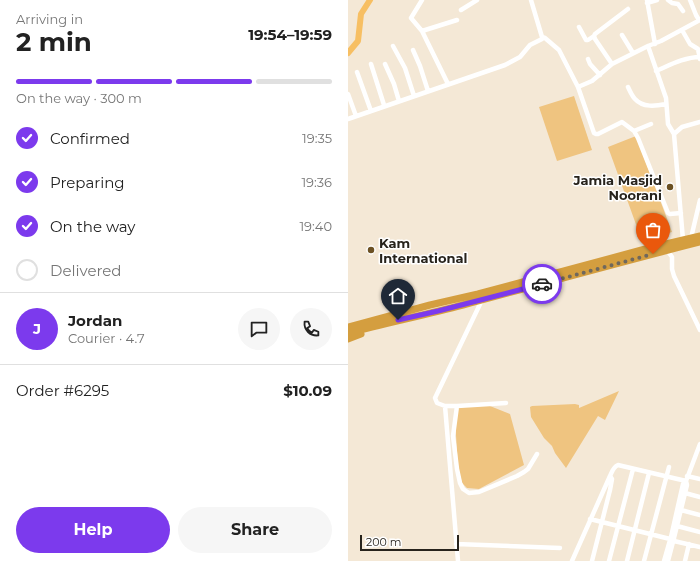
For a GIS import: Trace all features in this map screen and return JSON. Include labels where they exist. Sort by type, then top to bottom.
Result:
[{"type":"highway","points":[[348,327],[700,236]]},
{"type":"highway","points":[[348,333],[438,311],[700,242]]},
{"type":"highway","points":[[348,339],[370,331],[384,323]]},
{"type":"street","points":[[422,0],[411,18],[422,31],[448,84]]},
{"type":"street","points":[[461,10],[477,0]]},
{"type":"street","points":[[531,0],[542,37],[559,50],[578,87],[594,132],[598,134],[622,122],[634,132],[638,138],[668,213],[681,213]]},
{"type":"street","points":[[655,44],[647,1],[657,0]]},
{"type":"street","points":[[668,0],[672,3],[678,4],[683,11]]},
{"type":"street","points":[[578,87],[592,81],[612,64],[655,44],[700,20],[696,16],[690,0]]},
{"type":"street","points":[[579,27],[586,40],[588,40],[628,9]]},
{"type":"street","points":[[422,31],[457,20]]},
{"type":"street","points":[[656,71],[694,57],[700,59],[698,49],[690,44],[682,30]]},
{"type":"street","points":[[594,36],[612,64]]},
{"type":"street","points":[[622,36],[633,53]]},
{"type":"street","points":[[348,118],[505,65],[520,57],[530,45],[542,39],[542,37]]},
{"type":"street","points":[[393,46],[405,68],[414,96]]},
{"type":"street","points":[[648,46],[666,98],[668,124],[674,134],[683,240]]},
{"type":"street","points":[[413,50],[428,91]]},
{"type":"street","points":[[588,59],[590,64],[600,75]]},
{"type":"street","points":[[371,64],[384,106]]},
{"type":"street","points":[[385,64],[394,84],[399,101]]},
{"type":"street","points":[[357,72],[371,111]]},
{"type":"street","points":[[628,88],[634,99],[644,105],[653,106],[666,104]]},
{"type":"street","points":[[348,94],[356,116]]},
{"type":"street","points":[[674,134],[682,127],[700,122]]},
{"type":"street","points":[[634,132],[652,124]]},
{"type":"street","points":[[691,238],[700,200]]},
{"type":"street","points":[[666,250],[672,257],[672,269],[674,276],[700,330]]},
{"type":"street","points":[[482,299],[478,311],[435,398],[437,403],[445,406],[506,403]]},
{"type":"street","points":[[445,406],[458,561]]},
{"type":"street","points":[[457,406],[453,436],[457,469],[460,483],[463,489],[469,493],[479,492],[524,472],[528,469],[537,454]]},
{"type":"street","points":[[668,561],[683,484],[698,454],[700,444]]},
{"type":"street","points":[[572,561],[615,466],[686,479],[700,479]]},
{"type":"street","points":[[644,561],[669,466]]},
{"type":"street","points":[[609,561],[633,469]]},
{"type":"street","points":[[627,561],[649,473]]},
{"type":"street","points":[[592,561],[611,485],[612,479],[610,476]]},
{"type":"street","points":[[664,561],[677,526],[687,485],[686,479]]},
{"type":"street","points":[[685,493],[700,497]]},
{"type":"street","points":[[681,510],[700,515]]},
{"type":"street","points":[[590,519],[700,547]]},
{"type":"street","points":[[677,526],[700,532]]},
{"type":"street","points":[[456,544],[560,548]]},
{"type":"street","points":[[685,561],[689,544]]},
{"type":"shaded area","points":[[574,96],[592,150],[557,161],[539,107]]},
{"type":"shaded area","points":[[636,136],[672,232],[642,241],[608,147]]},
{"type":"shaded area","points":[[619,391],[605,420],[598,416],[566,468],[531,417],[530,407],[575,404],[579,405],[579,408]]},
{"type":"shaded area","points":[[485,404],[510,414],[524,465],[479,489],[467,488],[462,483],[458,468],[456,407]]},
{"type":"waterway","points":[[348,53],[358,41],[361,14],[370,0]]},
{"type":"way so far","points":[[542,284],[653,254]]},
{"type":"place","name":"Jamia Masjid Noorani","points":[[670,187]]},
{"type":"place","name":"Kam International","points":[[371,250]]},
{"type":"route","points":[[398,320],[542,284]]}]
